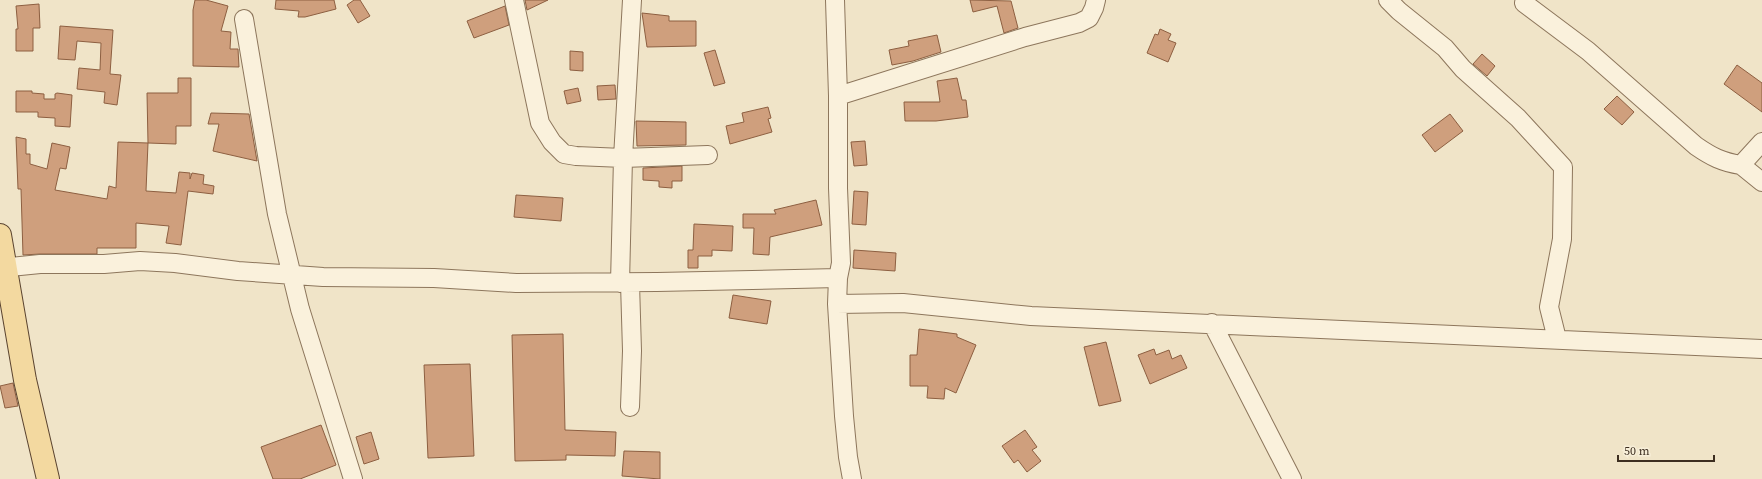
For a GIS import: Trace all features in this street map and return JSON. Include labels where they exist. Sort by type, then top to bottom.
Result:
[{"type":"main road","points":[[0,234],[3,268],[25,380],[48,479]]},
{"type":"street","points":[[514,0],[540,123],[552,142],[564,154],[623,158],[708,155]]},
{"type":"street","points":[[630,406],[632,351],[625,283],[623,158],[632,0]]},
{"type":"street","points":[[835,0],[838,96],[838,188],[841,263],[838,278],[837,304],[844,416],[852,479]]},
{"type":"street","points":[[838,96],[1025,37],[1078,23],[1089,18],[1096,0]]},
{"type":"street","points":[[1388,0],[1399,11],[1446,48],[1463,69],[1518,118],[1563,167],[1562,239],[1549,307],[1557,339]]},
{"type":"street","points":[[1524,3],[1588,51],[1696,146],[1714,159],[1741,165],[1762,182]]},
{"type":"street","points":[[244,19],[277,214],[300,309],[353,479]]},
{"type":"street","points":[[1741,165],[1762,142]]},
{"type":"street","points":[[3,268],[40,264],[104,264],[140,261],[292,275],[371,278],[434,278],[516,283],[625,283],[838,278]]},
{"type":"street","points":[[837,304],[903,303],[1031,316],[1143,322],[1212,323],[1762,349]]},
{"type":"street","points":[[1212,323],[1292,479]]},
{"type":"building","points":[[195,0],[206,0],[228,6],[221,31],[231,32],[230,49],[238,49],[239,67],[193,66],[193,10]]},
{"type":"building","points":[[276,0],[334,0],[336,9],[305,17],[298,17],[299,11],[275,9]]},
{"type":"building","points":[[354,0],[360,0],[370,16],[358,23],[347,5]]},
{"type":"building","points":[[525,0],[548,0],[527,10]]},
{"type":"building","points":[[970,0],[1011,1],[1018,28],[1004,33],[997,6],[973,12]]},
{"type":"building","points":[[39,4],[40,28],[33,28],[33,51],[16,51],[16,29],[18,29],[16,6]]},
{"type":"building","points":[[505,6],[509,25],[474,38],[467,21]]},
{"type":"building","points":[[642,13],[669,16],[669,21],[696,21],[696,46],[647,47]]},
{"type":"building","points":[[60,26],[113,30],[110,74],[121,75],[117,105],[104,103],[105,92],[77,89],[79,68],[100,70],[101,43],[77,41],[75,60],[58,59]]},
{"type":"building","points":[[1160,29],[1171,34],[1168,40],[1176,43],[1168,62],[1147,53],[1155,34],[1158,35]]},
{"type":"building","points":[[937,35],[941,52],[913,61],[892,65],[889,50],[909,46],[908,41]]},
{"type":"building","points":[[715,50],[725,83],[714,86],[704,53]]},
{"type":"building","points":[[570,51],[583,52],[583,71],[570,70]]},
{"type":"building","points":[[1482,54],[1495,66],[1487,76],[1473,64]]},
{"type":"building","points":[[1737,65],[1762,83],[1762,112],[1724,84]]},
{"type":"building","points":[[178,78],[191,78],[191,126],[176,126],[176,144],[148,143],[147,93],[178,93]]},
{"type":"building","points":[[957,78],[962,100],[966,100],[968,117],[936,121],[905,121],[904,102],[940,102],[937,81]]},
{"type":"building","points":[[615,85],[616,99],[598,100],[597,86]]},
{"type":"building","points":[[578,88],[581,101],[567,104],[564,91]]},
{"type":"building","points":[[16,91],[32,91],[32,93],[44,94],[44,99],[55,99],[55,94],[57,93],[72,95],[70,127],[55,126],[55,118],[38,117],[38,112],[16,112]]},
{"type":"building","points":[[1617,96],[1634,112],[1622,125],[1604,109]]},
{"type":"building","points":[[768,107],[771,118],[768,119],[772,132],[730,144],[726,126],[744,122],[742,113]]},
{"type":"building","points":[[211,113],[249,114],[257,161],[213,151],[219,124],[208,124]]},
{"type":"building","points":[[1450,114],[1463,131],[1435,152],[1422,135]]},
{"type":"building","points":[[636,121],[686,122],[686,145],[637,146]]},
{"type":"building","points":[[16,137],[26,139],[26,154],[30,154],[30,164],[47,169],[52,143],[70,147],[66,169],[60,168],[55,190],[107,199],[109,186],[116,188],[118,142],[148,143],[146,191],[176,193],[179,172],[190,173],[190,179],[192,173],[204,175],[203,184],[214,186],[213,194],[188,191],[181,245],[166,243],[169,226],[136,223],[136,248],[97,248],[97,254],[23,255],[21,189],[18,189]]},
{"type":"building","points":[[865,141],[867,165],[854,166],[851,142]]},
{"type":"building","points":[[682,166],[682,181],[672,181],[672,188],[659,187],[659,181],[643,180],[643,168]]},
{"type":"building","points":[[854,191],[868,192],[866,225],[852,224]]},
{"type":"building","points":[[516,195],[563,198],[561,221],[514,217]]},
{"type":"building","points":[[816,200],[822,225],[770,237],[769,255],[753,254],[754,228],[743,228],[743,214],[776,214],[774,210]]},
{"type":"building","points":[[694,224],[733,226],[732,251],[712,250],[712,256],[698,256],[698,268],[688,268],[688,250],[693,250]]},
{"type":"building","points":[[854,250],[896,253],[895,271],[853,268]]},
{"type":"building","points":[[733,295],[771,301],[767,324],[729,318]]},
{"type":"building","points":[[919,329],[957,334],[957,337],[976,345],[956,393],[945,388],[944,399],[927,398],[928,386],[910,386],[910,355],[917,355]]},
{"type":"building","points":[[563,334],[565,430],[616,432],[615,456],[566,455],[566,460],[515,461],[512,335]]},
{"type":"building","points":[[1106,342],[1121,401],[1099,406],[1084,347]]},
{"type":"building","points":[[1154,349],[1156,355],[1169,350],[1172,359],[1181,355],[1187,368],[1150,384],[1138,355]]},
{"type":"building","points":[[470,364],[474,456],[428,458],[424,365]]},
{"type":"building","points":[[13,383],[18,406],[5,408],[0,386]]},
{"type":"building","points":[[321,425],[336,465],[300,479],[273,479],[261,447]]},
{"type":"building","points":[[1025,430],[1037,447],[1032,450],[1041,461],[1027,472],[1018,460],[1014,463],[1002,446]]},
{"type":"building","points":[[371,432],[379,459],[364,464],[356,437]]},
{"type":"building","points":[[624,451],[660,452],[660,479],[622,476]]}]
